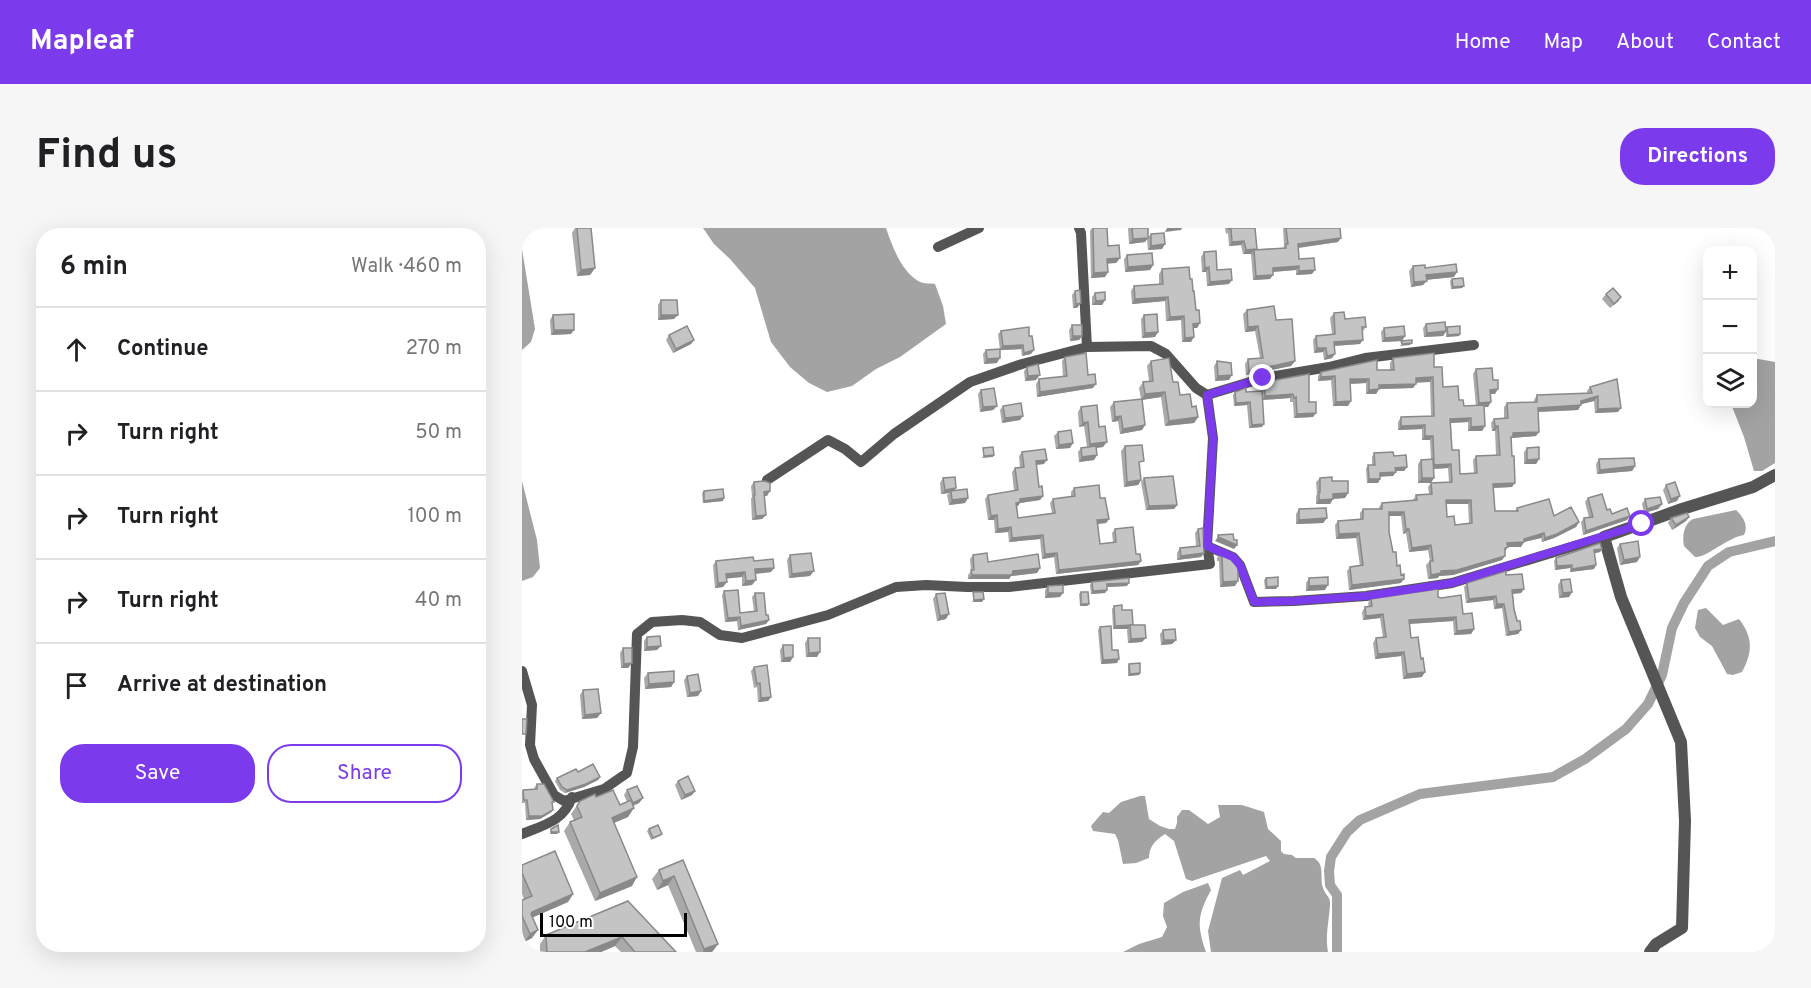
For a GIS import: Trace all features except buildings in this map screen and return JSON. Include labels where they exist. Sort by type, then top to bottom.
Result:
[{"type":"street","points":[[938,247],[978,228]]},
{"type":"street","points":[[1079,228],[1087,346]]},
{"type":"street","points":[[767,480],[828,440],[845,449],[861,462],[894,434],[970,382],[1022,364],[1087,346],[1151,346],[1166,354],[1196,388],[1207,395],[1263,378],[1329,368],[1365,358],[1474,345]]},
{"type":"street","points":[[522,671],[532,705],[530,745],[534,759],[554,795],[564,801],[604,789],[627,773],[633,747],[637,634],[652,622],[682,620],[700,622],[720,634],[742,638],[828,615],[896,587],[926,585],[1009,587],[1210,564],[1207,546],[1213,438],[1207,395]]},
{"type":"street","points":[[1207,546],[1233,557],[1240,565],[1254,602],[1366,596],[1452,583],[1604,537],[1682,508],[1753,487],[1775,475]]},
{"type":"street","points":[[1604,537],[1621,597],[1681,742],[1685,821],[1682,928],[1656,944],[1650,952]]},
{"type":"street","points":[[522,834],[558,820],[569,807],[572,797]]},
{"type":"shaded area","points":[[703,228],[886,228],[895,251],[908,272],[920,282],[935,284],[943,306],[946,324],[900,357],[876,369],[852,386],[827,392],[809,383],[790,367],[771,342],[755,288],[714,244]]},
{"type":"shaded area","points":[[522,249],[535,329],[531,342],[522,350]]},
{"type":"shaded area","points":[[1757,359],[1775,362],[1775,463],[1762,471],[1754,471],[1733,408],[1757,408]]},
{"type":"shaded area","points":[[522,481],[537,540],[540,568],[533,577],[522,581]]},
{"type":"shaded area","points":[[1736,510],[1745,521],[1744,535],[1695,557],[1684,546],[1684,530],[1690,521]]},
{"type":"shaded area","points":[[1706,608],[1723,625],[1739,619],[1744,626],[1749,638],[1750,651],[1742,672],[1727,674],[1712,646],[1700,637],[1695,628],[1698,610]]},
{"type":"shaded area","points":[[1145,796],[1149,819],[1169,829],[1175,829],[1177,817],[1182,810],[1189,810],[1208,824],[1220,817],[1218,805],[1242,805],[1264,812],[1268,829],[1281,841],[1281,851],[1284,854],[1296,858],[1314,858],[1320,864],[1322,884],[1330,902],[1328,952],[1211,952],[1208,931],[1222,878],[1240,870],[1243,875],[1270,861],[1266,856],[1192,881],[1186,879],[1174,841],[1165,834],[1150,850],[1149,858],[1136,863],[1123,864],[1115,834],[1093,831],[1091,826],[1103,812],[1109,813],[1121,802]]},
{"type":"shaded area","points":[[1208,883],[1211,890],[1203,907],[1200,921],[1206,952],[1123,952],[1162,937],[1167,927],[1163,916],[1164,903],[1183,892]]},
{"type":"waterway","points":[[1337,952],[1337,895],[1330,885],[1329,871],[1331,857],[1347,832],[1360,820],[1420,794],[1553,777],[1585,759],[1626,729],[1648,704],[1662,675],[1672,628],[1684,603],[1708,566],[1729,552],[1775,541]]},
{"type":"route","points":[[1263,378],[1207,395],[1213,438],[1207,546],[1233,557],[1240,565],[1254,602],[1366,596],[1452,583],[1642,524]]}]
